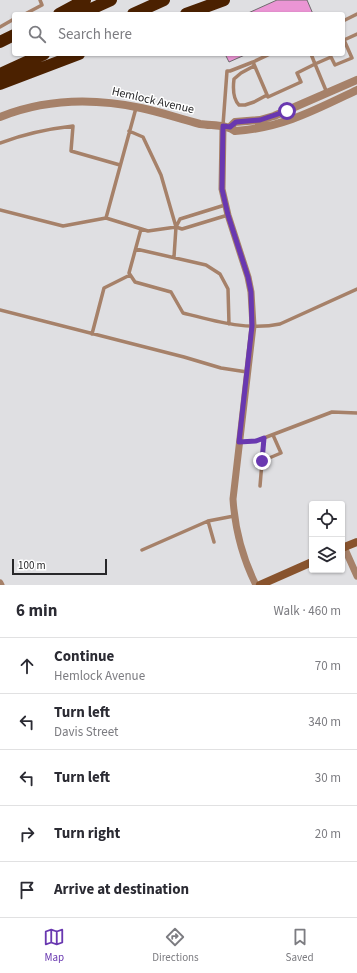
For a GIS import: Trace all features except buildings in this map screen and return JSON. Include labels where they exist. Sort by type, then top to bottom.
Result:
[{"type":"highway","points":[[63,12],[85,0]]},
{"type":"highway","points":[[84,12],[111,0]]},
{"type":"highway","points":[[137,12],[164,0]]},
{"type":"highway","points":[[191,12],[224,0]]},
{"type":"highway","points":[[0,42],[12,36]]},
{"type":"highway","points":[[0,50],[12,45]]},
{"type":"highway","points":[[0,74],[40,56]]},
{"type":"highway","points":[[0,84],[74,56]]},
{"type":"main road","points":[[345,547],[357,542]]},
{"type":"main road","points":[[260,585],[309,563]]},
{"type":"street","name":"Hemlock Avenue","points":[[227,127],[236,122],[260,120],[274,116],[357,80]]},
{"type":"street","name":"Hemlock Avenue","points":[[0,117],[27,109],[53,104],[82,101],[108,102],[136,107],[201,124],[227,127],[235,131],[242,131],[254,130],[281,123],[357,90]]},
{"type":"street","points":[[227,127],[222,189],[228,215],[248,277],[251,292],[252,326],[233,499],[234,523],[243,556],[256,585]]},
{"type":"street","points":[[345,552],[357,576]]},
{"type":"lane","points":[[29,12],[42,5],[40,0]]},
{"type":"lane","points":[[345,20],[357,14]]},
{"type":"lane","points":[[0,27],[12,21]]},
{"type":"lane","points":[[345,39],[357,34]]},
{"type":"lane","points":[[254,66],[241,73],[234,79],[233,87],[235,101],[239,105],[254,102],[267,95],[268,97],[301,82],[297,72],[331,57],[336,65],[352,58],[345,41]]},
{"type":"lane","points":[[227,127],[227,71],[266,56]]},
{"type":"lane","points":[[312,56],[327,93]]},
{"type":"lane","points":[[253,62],[267,95]]},
{"type":"lane","points":[[106,218],[136,107]]},
{"type":"lane","points":[[0,143],[14,137],[42,130],[73,126],[71,151],[120,165]]},
{"type":"lane","points":[[129,132],[143,137],[161,175],[176,227],[174,257]]},
{"type":"lane","points":[[176,227],[180,219],[226,206]]},
{"type":"lane","points":[[0,210],[63,226],[106,218],[148,231],[176,227],[182,229],[228,215]]},
{"type":"lane","points":[[141,229],[129,273],[135,282],[171,292],[183,313],[229,324],[252,326],[280,324],[357,289]]},
{"type":"lane","points":[[136,249],[206,265],[220,274],[228,289],[229,324]]},
{"type":"lane","points":[[92,334],[104,288],[130,275]]},
{"type":"lane","points":[[0,310],[184,357],[221,368],[247,372]]},
{"type":"lane","points":[[239,442],[256,441],[332,412],[357,413]]},
{"type":"lane","points":[[262,461],[281,453],[273,435]]},
{"type":"lane","points":[[260,486],[264,438]]},
{"type":"lane","points":[[142,550],[208,521],[234,516]]},
{"type":"lane","points":[[208,521],[214,542]]},
{"type":"route","points":[[262,461],[264,438],[256,441],[239,442],[252,326],[252,310],[248,277],[228,215],[222,189],[223,126],[230,127],[236,122],[260,120],[287,111]]}]
